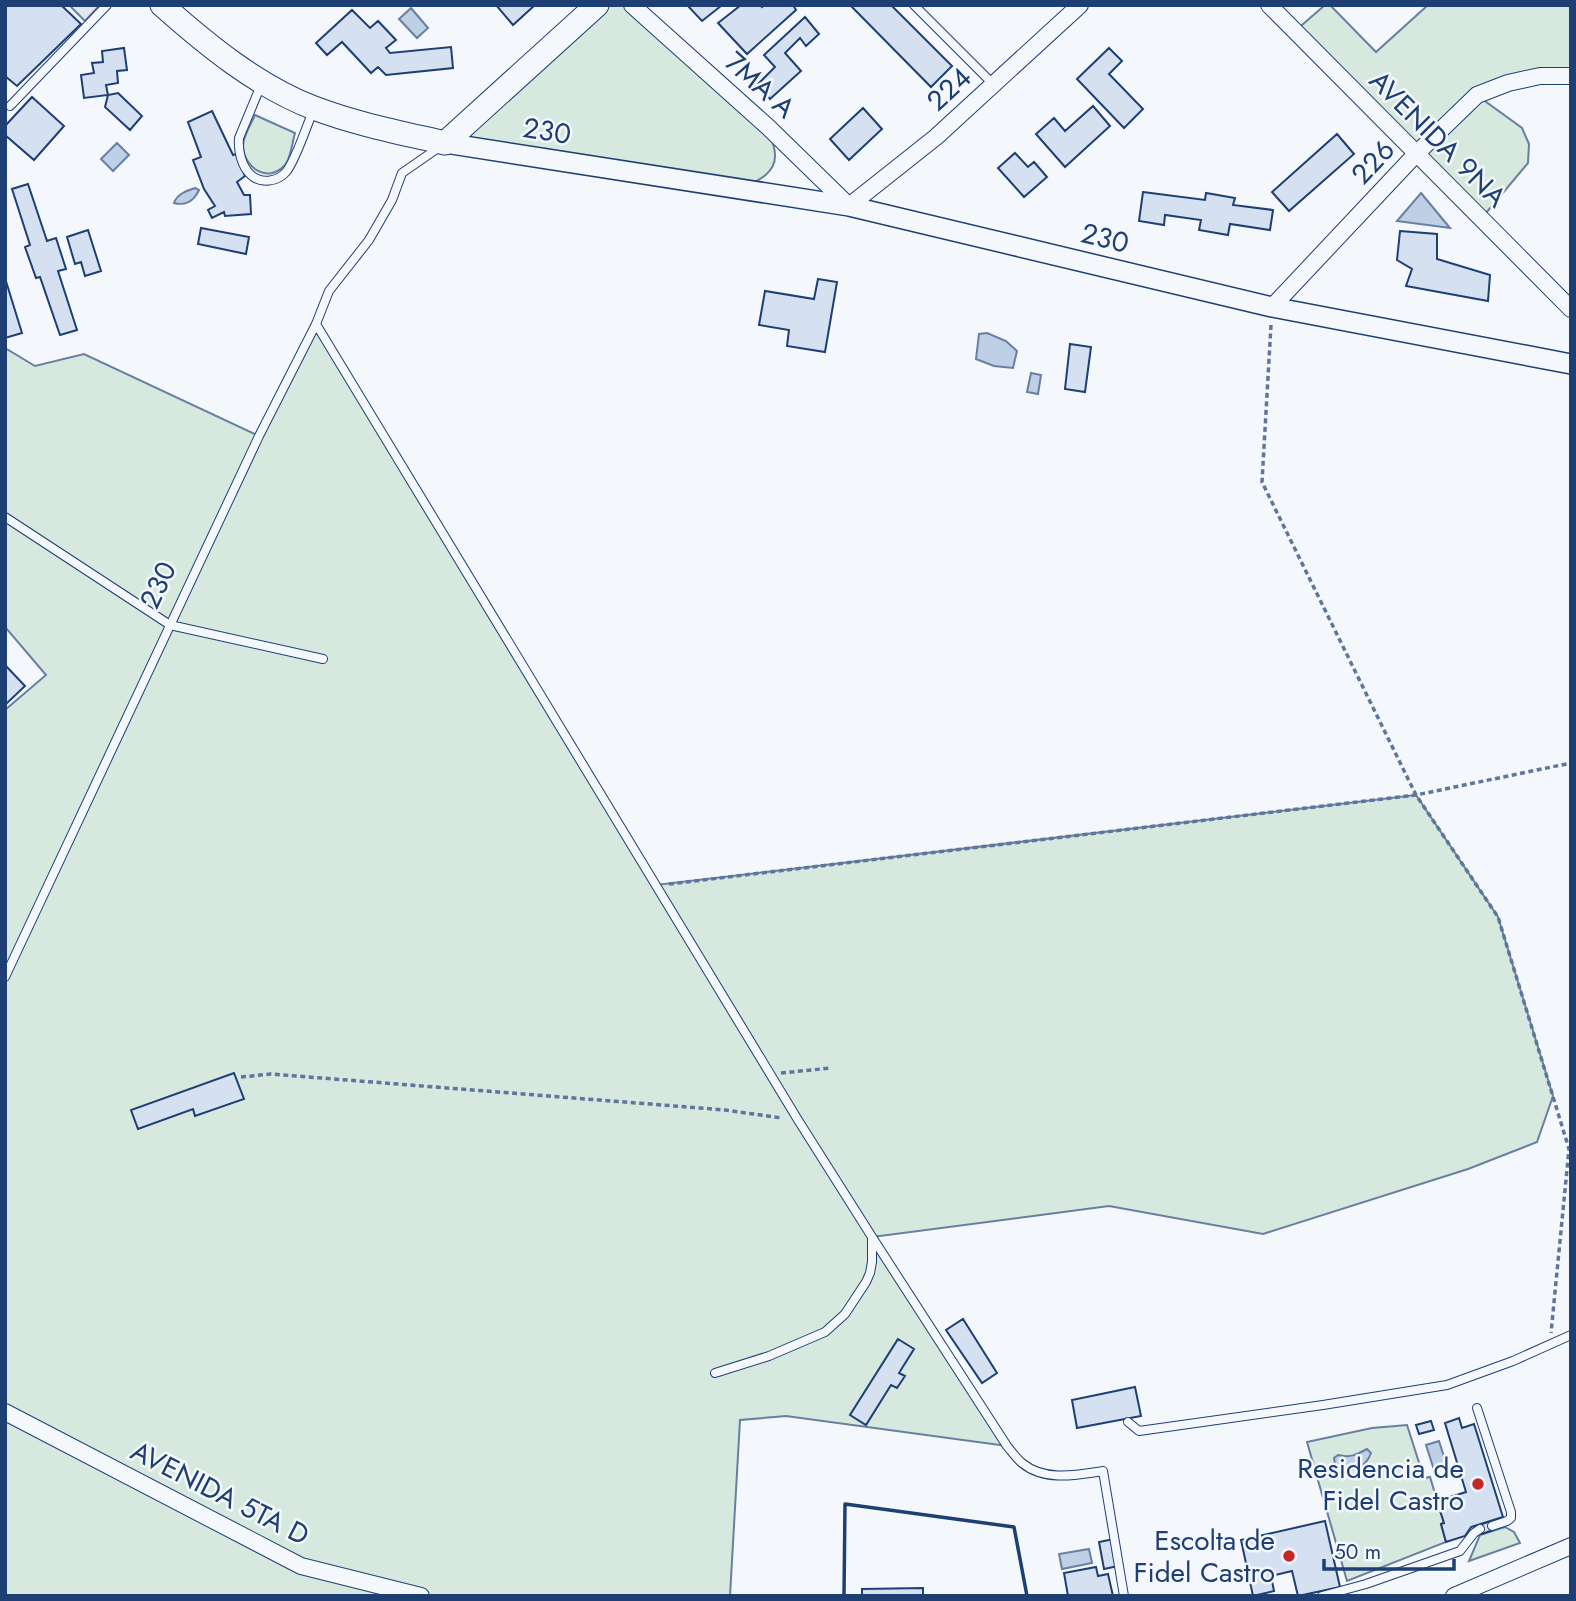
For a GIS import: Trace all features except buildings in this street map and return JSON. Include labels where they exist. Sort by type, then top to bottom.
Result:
[{"type":"main road","points":[[162,5],[195,35],[262,82],[314,108],[445,143],[597,5]]},
{"type":"street","name":"7MA A","points":[[632,5],[768,127],[849,206]]},
{"type":"street","name":"224","points":[[849,206],[936,137],[1080,5]]},
{"type":"street","name":"AVENIDA 9NA","points":[[1269,5],[1571,309]]},
{"type":"street","name":"226","points":[[1272,307],[1416,154],[1477,95],[1508,83],[1540,76],[1571,76]]},
{"type":"street","name":"230","points":[[445,143],[849,206],[1272,307],[1571,364]]},
{"type":"street","name":"AVENIDA 5TA D","points":[[5,1412],[301,1566],[421,1596]]},
{"type":"street","points":[[1454,1596],[1571,1546]]},
{"type":"lane","points":[[9,106],[107,5]]},
{"type":"lane","points":[[914,5],[993,84]]},
{"type":"lane","points":[[262,82],[238,146],[244,165],[250,174],[260,180],[275,180],[285,173],[292,163],[314,108]]},
{"type":"lane","name":"230","points":[[5,977],[259,436],[316,324],[329,291],[369,240],[392,200],[402,173],[445,143]]},
{"type":"lane","points":[[316,324],[798,1120],[1007,1446],[1023,1464],[1037,1472],[1065,1476],[1103,1471],[1124,1596]]},
{"type":"lane","points":[[5,517],[170,625],[323,659]]},
{"type":"lane","points":[[715,1373],[769,1356],[825,1332],[845,1314],[866,1282],[872,1262],[872,1237]]},
{"type":"lane","points":[[1128,1422],[1139,1431],[1447,1385],[1513,1361],[1571,1335]]},
{"type":"lane","points":[[1477,1408],[1511,1512],[1511,1518],[1507,1521],[1492,1526]]},
{"type":"lane","points":[[1322,1596],[1366,1584],[1460,1551],[1480,1529]]},
{"type":"path","points":[[1272,307],[1262,482],[1416,795],[1498,917],[1569,1149],[1549,1345]]},
{"type":"path","points":[[656,886],[1416,795],[1571,763]]},
{"type":"path","points":[[770,1074],[831,1068]]},
{"type":"path","points":[[241,1077],[271,1074],[725,1110],[798,1120]]},
{"type":"shaded area","points":[[69,5],[100,5],[85,21]]},
{"type":"shaded area","points":[[597,5],[632,5],[768,127],[775,155],[768,172],[741,189],[445,143]]},
{"type":"shaded area","points":[[1325,5],[1330,5],[1376,52],[1428,5],[1571,5],[1571,76],[1478,96],[1522,128],[1529,144],[1528,163],[1481,219],[1295,31]]},
{"type":"shaded area","points":[[255,115],[295,133],[287,162],[278,171],[258,171],[244,154],[244,138]]},
{"type":"shaded area","points":[[316,324],[656,885],[1416,795],[1498,917],[1553,1096],[1537,1142],[1468,1169],[1263,1234],[1109,1206],[872,1237],[1007,1446],[786,1416],[740,1420],[730,1596],[5,1596],[5,710],[46,675],[5,627],[5,348],[35,366],[84,354],[259,436]]},
{"type":"shaded area","points":[[1407,1425],[1424,1478],[1430,1477],[1444,1523],[1441,1524],[1446,1542],[1347,1581],[1307,1442],[1372,1428]]},
{"type":"shaded area","points":[[1505,1527],[1514,1532],[1520,1543],[1469,1561],[1480,1535]]},
{"type":"water","points":[[411,8],[428,28],[417,38],[399,19]]},
{"type":"water","points":[[117,143],[129,155],[113,171],[101,159]]},
{"type":"water","points":[[195,188],[199,190],[192,200],[182,204],[174,203],[180,195]]},
{"type":"water","points":[[1421,193],[1450,228],[1397,221]]},
{"type":"water","points":[[987,333],[1006,341],[1017,351],[1013,368],[994,366],[976,359],[979,334]]},
{"type":"water","points":[[1031,373],[1041,375],[1038,394],[1027,392]]},
{"type":"water","points":[[1439,1441],[1447,1466],[1434,1470],[1426,1445]]},
{"type":"water","points":[[1367,1449],[1371,1453],[1361,1466],[1351,1469],[1335,1465],[1334,1458],[1338,1455],[1353,1455]]},
{"type":"water","points":[[1089,1549],[1092,1563],[1062,1569],[1059,1554]]},
{"type":"wall","points":[[844,1596],[845,1504],[1014,1527],[1027,1596]]},
{"type":"place","name":"Residencia de Fidel Castro","points":[[1478,1484]]},
{"type":"place","name":"Escolta de Fidel Castro","points":[[1289,1556]]}]
